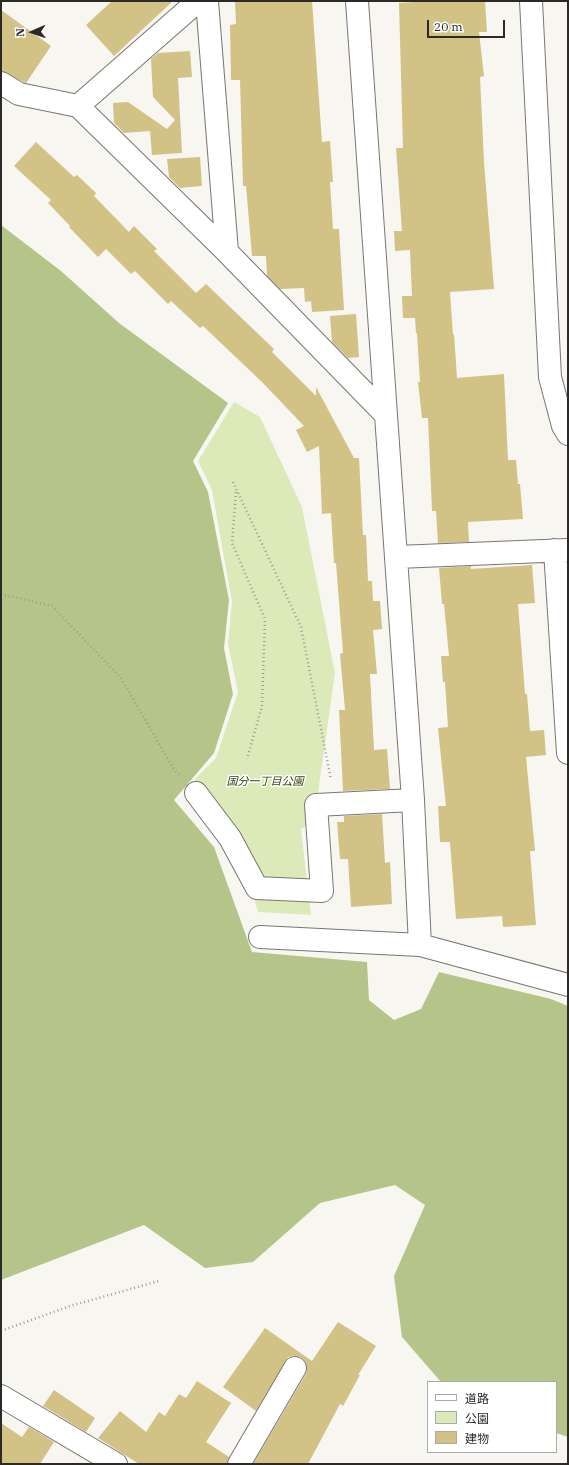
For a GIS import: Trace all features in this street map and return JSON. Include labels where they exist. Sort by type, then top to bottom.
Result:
[{"type":"street","points":[[78,106],[198,1]]},
{"type":"street","points":[[207,1],[227,252]]},
{"type":"street","points":[[357,1],[397,557],[413,800],[420,945]]},
{"type":"street","points":[[531,1],[550,377],[563,426],[568,434]]},
{"type":"street","points":[[1,82],[19,94],[78,106],[227,252],[386,415]]},
{"type":"street","points":[[397,557],[561,550],[568,753]]},
{"type":"street","points":[[196,793],[230,838],[257,888],[322,891],[316,805],[413,800]]},
{"type":"street","points":[[260,937],[420,945],[568,985]]},
{"type":"street","points":[[239,1464],[295,1368]]},
{"type":"street","points":[[1,1396],[116,1464]]},
{"type":"path","points":[[233,482],[300,627],[336,804]]},
{"type":"path","points":[[237,490],[232,542],[265,619],[262,706],[247,759]]},
{"type":"path","points":[[1,594],[52,606],[121,678],[173,768],[196,793]]},
{"type":"path","points":[[1,1331],[70,1306],[158,1281]]},
{"type":"green space","points":[[1,225],[61,271],[119,323],[228,403],[193,461],[208,492],[229,600],[224,648],[233,694],[214,753],[174,800],[214,847],[252,952],[367,962],[369,1000],[394,1020],[421,1009],[439,972],[551,999],[568,1006],[568,1437],[557,1433],[557,1381],[440,1381],[402,1337],[394,1276],[425,1205],[395,1185],[320,1203],[253,1262],[205,1268],[144,1225],[1,1280]]},
{"type":"green space","name":"国分一丁目公園","points":[[234,402],[260,417],[302,507],[335,673],[314,821],[301,829],[311,915],[258,912],[235,833],[194,780],[216,758],[238,692],[228,644],[232,602],[212,490],[198,461]]},
{"type":"building","points":[[112,1],[173,1],[114,56],[86,25]]},
{"type":"building","points":[[235,1],[312,1],[322,142],[330,141],[333,182],[330,182],[333,229],[339,229],[344,310],[312,312],[311,301],[305,302],[304,288],[280,289],[267,276],[266,256],[252,256],[246,186],[243,186],[240,80],[231,80],[230,25],[236,24]]},
{"type":"building","points":[[430,1],[485,1],[487,32],[479,32],[484,76],[480,77],[484,162],[494,289],[450,292],[453,335],[454,334],[457,378],[504,374],[508,460],[516,460],[523,519],[468,522],[469,542],[438,543],[436,511],[432,511],[428,418],[422,418],[418,382],[420,382],[415,318],[403,318],[402,296],[412,296],[410,250],[395,251],[394,231],[402,231],[396,148],[403,148],[399,3]]},
{"type":"building","points":[[1,10],[51,46],[26,83],[1,71]]},
{"type":"building","points":[[190,51],[192,77],[178,78],[182,153],[152,155],[150,131],[124,133],[114,123],[113,103],[128,102],[167,129],[175,120],[153,97],[151,59],[158,53]]},
{"type":"building","points":[[36,142],[74,177],[77,175],[96,193],[94,196],[129,232],[134,226],[157,249],[154,251],[196,293],[206,284],[274,349],[272,352],[316,396],[316,387],[354,458],[359,458],[363,535],[366,535],[368,581],[372,581],[373,601],[380,601],[382,629],[373,630],[377,674],[370,674],[374,750],[387,749],[390,789],[343,791],[339,710],[345,710],[340,654],[343,653],[336,563],[334,563],[331,513],[322,514],[319,446],[307,452],[296,430],[304,426],[262,382],[203,326],[200,328],[171,301],[168,304],[135,271],[131,274],[106,249],[98,257],[69,227],[70,226],[48,203],[51,200],[14,166]]},
{"type":"building","points":[[200,157],[202,186],[180,188],[169,177],[167,159]]},
{"type":"building","points":[[356,314],[359,357],[348,358],[332,342],[330,316]]},
{"type":"building","points":[[532,565],[535,603],[518,604],[525,694],[527,694],[530,731],[544,730],[546,755],[526,757],[535,851],[530,851],[536,925],[503,927],[502,916],[456,919],[450,842],[440,842],[438,806],[446,806],[438,728],[448,727],[445,682],[443,682],[441,656],[449,656],[439,568],[471,566],[471,569]]},
{"type":"building","points":[[382,814],[385,863],[390,862],[392,904],[351,907],[348,859],[340,859],[337,822],[344,822],[344,816]]},
{"type":"building","points":[[338,1322],[376,1346],[358,1375],[360,1375],[343,1406],[340,1404],[308,1464],[253,1464],[306,1374],[306,1362],[301,1357],[288,1357],[256,1411],[223,1387],[265,1328],[312,1361]]},
{"type":"building","points":[[197,1381],[231,1403],[206,1442],[229,1457],[227,1464],[139,1464],[98,1438],[120,1411],[146,1432],[159,1412],[165,1416],[179,1394],[186,1398]]},
{"type":"building","points":[[54,1390],[95,1418],[86,1432],[43,1406]]},
{"type":"building","points":[[1,1423],[22,1437],[29,1427],[54,1442],[40,1464],[1,1464]]}]
